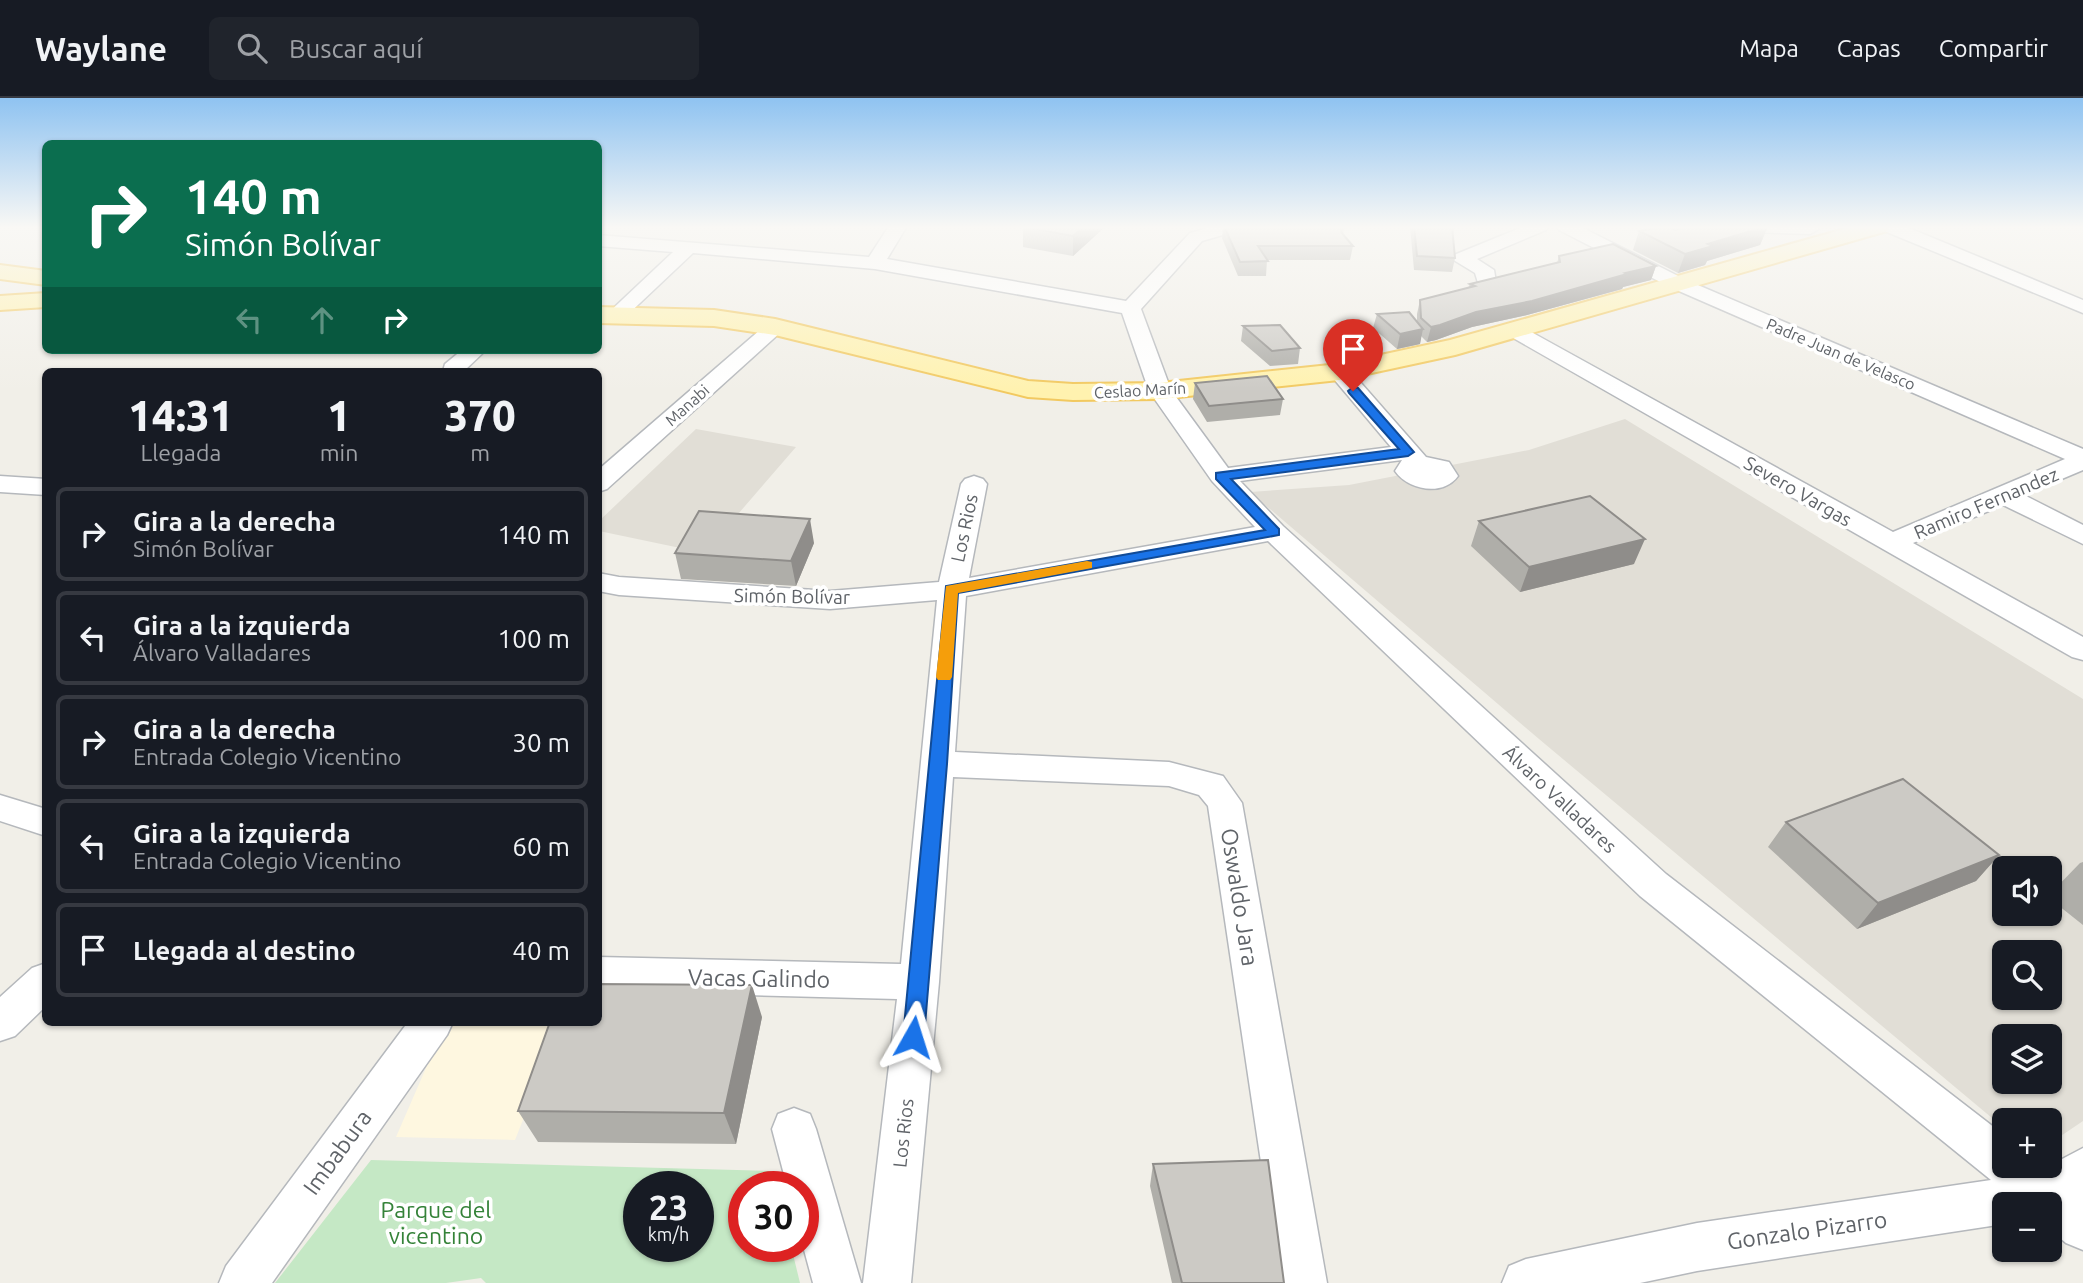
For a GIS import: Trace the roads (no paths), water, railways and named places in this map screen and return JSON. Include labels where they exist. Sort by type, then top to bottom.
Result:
[{"type":"main road","points":[[19,281],[42,293]]},
{"type":"main road","name":"Ceslao Marín","points":[[607,315],[714,318],[775,327],[1028,389],[1084,393],[1160,391],[1339,372],[1455,347],[1688,281]]},
{"type":"main road","points":[[0,303],[42,293]]},
{"type":"street","points":[[607,315],[648,281]]},
{"type":"street","points":[[979,281],[1131,308],[1155,281]]},
{"type":"street","name":"Padre Juan de Velasco","points":[[1674,281],[2083,459]]},
{"type":"street","points":[[2021,281],[2083,307]]},
{"type":"street","name":"Álvaro Valladares","points":[[1131,308],[1160,391],[1221,476],[1274,532],[1653,886],[1992,1154]]},
{"type":"street","name":"Manabi","points":[[602,480],[775,327]]},
{"type":"street","name":"Severo Vargas","points":[[1515,331],[2083,650]]},
{"type":"street","points":[[454,368],[470,354]]},
{"type":"street","points":[[1221,476],[1413,457],[1339,372]]},
{"type":"street","name":"Ramiro Fernandez","points":[[1890,543],[2006,496],[2083,459]]},
{"type":"street","points":[[0,484],[42,487]]},
{"type":"street","name":"Los Rios","points":[[887,1283],[919,982],[939,764],[951,590],[974,484]]},
{"type":"street","points":[[2006,496],[2083,536]]},
{"type":"street","name":"Simón Bolívar","points":[[609,584],[830,600],[951,590],[1274,532]]},
{"type":"street","name":"Oswaldo Jara","points":[[939,764],[1169,774],[1211,785],[1225,803],[1303,1283]]},
{"type":"street","points":[[0,808],[42,822]]},
{"type":"street","name":"Vacas Galindo","points":[[602,974],[919,982]]},
{"type":"street","points":[[0,1023],[42,984]]},
{"type":"street","name":"Imbabura","points":[[243,1283],[429,1026]]},
{"type":"street","points":[[794,1129],[837,1283]]},
{"type":"street","name":"Gonzalo Pizarro","points":[[2049,1192],[2083,1170]]},
{"type":"street","name":"Álvaro Valladares","points":[[2023,1178],[2040,1192]]},
{"type":"street","name":"Gonzalo Pizarro","points":[[1526,1283],[1697,1247],[1992,1203]]},
{"type":"street","name":"Álvaro Valladares","points":[[2062,1209],[2083,1226]]},
{"type":"park label","name":"Parque del vicentino","points":[[436,1222]]}]
